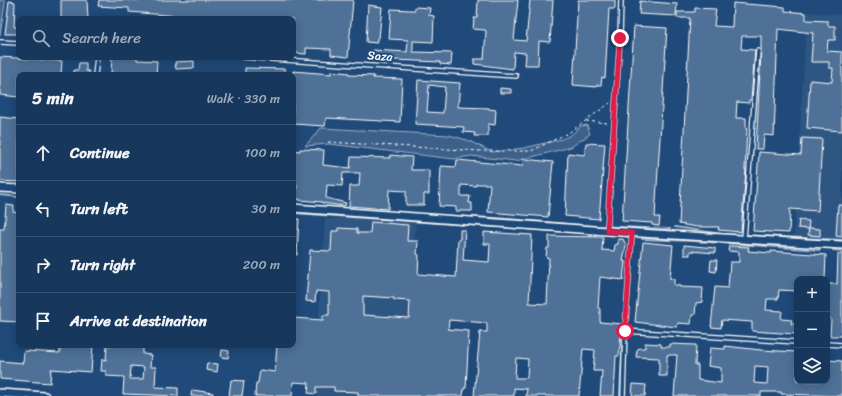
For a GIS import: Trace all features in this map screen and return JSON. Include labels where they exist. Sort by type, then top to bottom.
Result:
[{"type":"street","points":[[0,188],[16,189]]},
{"type":"street","points":[[296,208],[632,233],[842,245]]},
{"type":"street","points":[[0,393],[45,396]]},
{"type":"lane","points":[[607,231],[622,0]]},
{"type":"lane","points":[[607,231],[622,0]]},
{"type":"lane","points":[[0,42],[16,43]]},
{"type":"lane","points":[[744,239],[758,51]]},
{"type":"lane","points":[[95,72],[97,60]]},
{"type":"lane","name":"Saza","points":[[286,60],[516,76]]},
{"type":"lane","points":[[623,396],[625,331],[632,233]]},
{"type":"lane","points":[[625,331],[794,342]]},
{"type":"lane","points":[[830,344],[842,345]]},
{"type":"path","points":[[328,142],[481,151],[531,150],[570,132],[616,99]]},
{"type":"path","points":[[585,121],[614,124]]},
{"type":"shaded area","points":[[0,0],[5,0],[5,4],[0,35]]},
{"type":"shaded area","points":[[807,12],[842,15],[842,240],[794,236]]},
{"type":"shaded area","points":[[587,125],[590,134],[571,147],[516,161],[471,156],[454,159],[329,144],[305,146],[321,128],[449,135],[467,140],[492,152],[524,148],[562,139],[571,135],[581,126]]},
{"type":"shaded area","points":[[368,217],[416,219],[402,396],[314,396],[325,219]]},
{"type":"building","points":[[61,0],[87,0],[88,16],[61,16]]},
{"type":"building","points":[[99,0],[353,0],[348,57],[331,55],[331,49],[306,48],[306,54],[296,53],[296,16],[179,16],[129,12],[129,8],[98,6]]},
{"type":"building","points":[[478,0],[518,0],[514,40],[526,41],[530,0],[553,0],[550,42],[539,41],[538,65],[525,65],[526,53],[514,52],[513,69],[474,64],[474,59],[484,59],[486,31],[473,29],[474,18],[477,18]]},
{"type":"building","points":[[578,0],[615,0],[615,9],[609,9],[605,78],[602,77],[601,85],[597,85],[597,87],[573,85]]},
{"type":"building","points":[[9,1],[15,2],[14,27],[16,27],[16,34],[5,34]]},
{"type":"building","points":[[640,1],[677,4],[676,16],[639,14]]},
{"type":"building","points":[[733,3],[785,7],[785,11],[806,13],[806,20],[828,21],[828,26],[835,26],[835,40],[828,40],[827,51],[842,52],[842,131],[807,128],[810,80],[832,82],[833,68],[829,68],[829,62],[811,62],[813,33],[778,29],[774,136],[764,135],[763,149],[756,149],[761,36],[742,36],[741,49],[755,50],[751,100],[749,100],[749,103],[737,102],[736,118],[746,118],[747,129],[746,170],[741,232],[718,230],[719,227],[697,227],[679,224],[690,18],[677,18],[677,12],[695,12],[695,8],[716,9],[714,26],[732,27]]},
{"type":"building","points":[[368,5],[382,7],[379,38],[377,38],[377,43],[366,42]]},
{"type":"building","points":[[415,7],[430,8],[429,15],[434,16],[433,42],[413,41],[413,52],[452,53],[451,65],[440,64],[440,62],[373,59],[373,50],[407,52],[408,40],[389,39],[391,9],[415,10]]},
{"type":"building","points":[[634,26],[667,28],[655,217],[660,217],[659,226],[652,225],[652,223],[622,221]]},
{"type":"building","points":[[0,57],[16,58],[16,60],[62,61],[61,72],[16,72],[16,97],[0,95]]},
{"type":"building","points":[[112,60],[157,61],[156,72],[111,72]]},
{"type":"building","points":[[194,61],[194,68],[176,69],[175,62]]},
{"type":"building","points":[[79,63],[86,63],[86,71],[89,72],[74,72],[74,70],[78,70]]},
{"type":"building","points":[[245,68],[285,69],[285,72],[245,72]]},
{"type":"building","points":[[293,71],[331,74],[331,71],[349,73],[349,75],[374,76],[373,78],[402,79],[400,122],[326,118],[325,126],[296,124],[296,72]]},
{"type":"building","points":[[418,80],[460,83],[458,107],[489,108],[496,110],[495,125],[488,124],[488,136],[474,136],[475,133],[463,132],[464,127],[415,124]],"holes":[[[429,85],[445,87],[443,113],[427,112]]]},
{"type":"building","points":[[500,88],[511,89],[511,93],[500,93]]},
{"type":"building","points":[[0,117],[16,119],[16,182],[0,181]]},
{"type":"building","points":[[802,138],[822,139],[818,211],[790,209],[789,233],[753,231],[759,152],[801,155]]},
{"type":"building","points":[[586,143],[605,144],[599,219],[565,216],[568,153],[585,155]]},
{"type":"building","points":[[300,149],[324,150],[323,165],[350,168],[351,157],[390,158],[390,155],[412,157],[411,170],[429,170],[429,194],[424,194],[424,205],[406,205],[406,191],[389,190],[388,209],[349,206],[350,186],[359,186],[360,173],[343,173],[342,186],[327,185],[326,198],[346,203],[345,206],[296,199],[296,150],[300,151]]},
{"type":"building","points":[[523,159],[553,162],[548,217],[488,212],[490,184],[476,184],[476,186],[461,185],[461,196],[470,196],[469,203],[472,203],[472,211],[456,211],[456,207],[439,206],[441,166],[456,167],[457,160],[522,166]]},
{"type":"building","points":[[6,205],[14,206],[13,212],[16,212],[16,322],[0,321],[0,229],[4,229]]},
{"type":"building","points":[[838,205],[842,205],[842,237],[836,236]]},
{"type":"building","points":[[296,219],[299,219],[297,255]]},
{"type":"building","points":[[799,220],[809,221],[808,229],[798,228]]},
{"type":"building","points":[[371,222],[408,225],[407,241],[418,241],[418,274],[456,277],[458,239],[460,239],[460,230],[465,230],[463,260],[489,262],[490,244],[484,244],[484,232],[532,235],[529,303],[547,304],[549,258],[546,257],[547,248],[549,248],[549,236],[603,237],[602,250],[614,251],[615,245],[618,244],[618,239],[623,239],[626,245],[623,261],[625,261],[623,280],[600,277],[598,308],[600,309],[600,322],[622,324],[619,356],[616,356],[614,396],[600,396],[602,371],[593,371],[595,350],[583,349],[579,396],[526,396],[527,389],[514,388],[514,396],[474,396],[480,332],[487,332],[487,323],[449,320],[448,329],[469,331],[466,388],[464,388],[463,396],[358,396],[358,392],[334,391],[334,387],[316,387],[316,394],[308,393],[309,383],[293,382],[292,396],[255,396],[256,383],[258,383],[260,370],[275,372],[277,348],[296,348],[296,318],[323,320],[323,315],[329,315],[329,292],[316,291],[315,302],[306,301],[310,250],[331,251],[332,231],[338,231],[338,228],[357,229],[357,233],[370,233]],"holes":[[[363,296],[394,298],[394,300],[410,301],[409,318],[363,315]],[[516,358],[528,359],[527,378],[515,378]]]},
{"type":"building","points":[[809,228],[820,229],[820,236],[808,235]]},
{"type":"building","points":[[643,242],[673,245],[670,279],[674,279],[674,285],[680,287],[703,288],[702,302],[696,303],[695,315],[692,315],[691,324],[678,323],[677,327],[635,322]]},
{"type":"building","points":[[684,245],[715,248],[715,253],[690,251],[690,255],[684,255]]},
{"type":"building","points":[[729,246],[749,247],[748,251],[826,255],[825,276],[794,276],[794,291],[779,290],[778,299],[767,299],[766,310],[782,311],[781,319],[792,320],[791,324],[794,324],[794,334],[752,331],[752,322],[722,320],[721,328],[711,327],[715,287],[728,288],[730,262],[739,262],[739,252],[728,251]]},
{"type":"building","points":[[838,254],[842,254],[842,336],[830,336],[830,284],[837,284]]},
{"type":"building","points":[[711,260],[717,260],[716,272],[710,271]]},
{"type":"building","points":[[645,343],[661,344],[661,347],[670,347],[670,344],[696,345],[695,365],[698,365],[698,380],[721,383],[721,368],[708,366],[710,348],[725,349],[725,346],[794,352],[794,384],[830,384],[830,360],[842,361],[842,396],[761,392],[761,396],[674,396],[677,355],[667,355],[667,376],[659,376],[659,358],[636,357],[637,350],[639,348],[645,348]],"holes":[[[755,366],[768,367],[767,384],[754,383]]]},
{"type":"building","points":[[60,348],[93,348],[91,372],[51,369],[50,383],[0,379],[0,361],[23,363],[24,351],[60,353]]},
{"type":"building","points":[[107,348],[143,348],[143,354],[151,355],[150,367],[156,367],[155,387],[178,388],[178,396],[123,394],[124,377],[106,376],[106,371],[101,371],[102,359],[106,360]],"holes":[[[131,366],[144,367],[143,379],[130,379]]]},
{"type":"building","points":[[222,350],[229,351],[228,358],[221,357]]},
{"type":"building","points":[[207,363],[218,364],[217,372],[206,370]]},
{"type":"building","points":[[231,380],[244,381],[242,396],[229,396]]},
{"type":"building","points":[[633,384],[646,385],[645,396],[632,396]]},
{"type":"building","points":[[192,390],[213,393],[212,396],[191,396]]},
{"type":"waterway","points":[[0,195],[16,197]]},
{"type":"waterway","points":[[296,213],[585,233]]},
{"type":"waterway","points":[[464,217],[496,218],[593,226],[670,229]]},
{"type":"waterway","points":[[675,227],[722,234],[842,240]]},
{"type":"waterway","points":[[615,235],[630,237]]},
{"type":"waterway","points":[[642,239],[694,241],[820,250]]},
{"type":"waterway","points":[[833,250],[842,251]]},
{"type":"waterway","points":[[620,396],[623,331]]},
{"type":"route","points":[[620,38],[607,231],[632,233],[625,331]]}]
